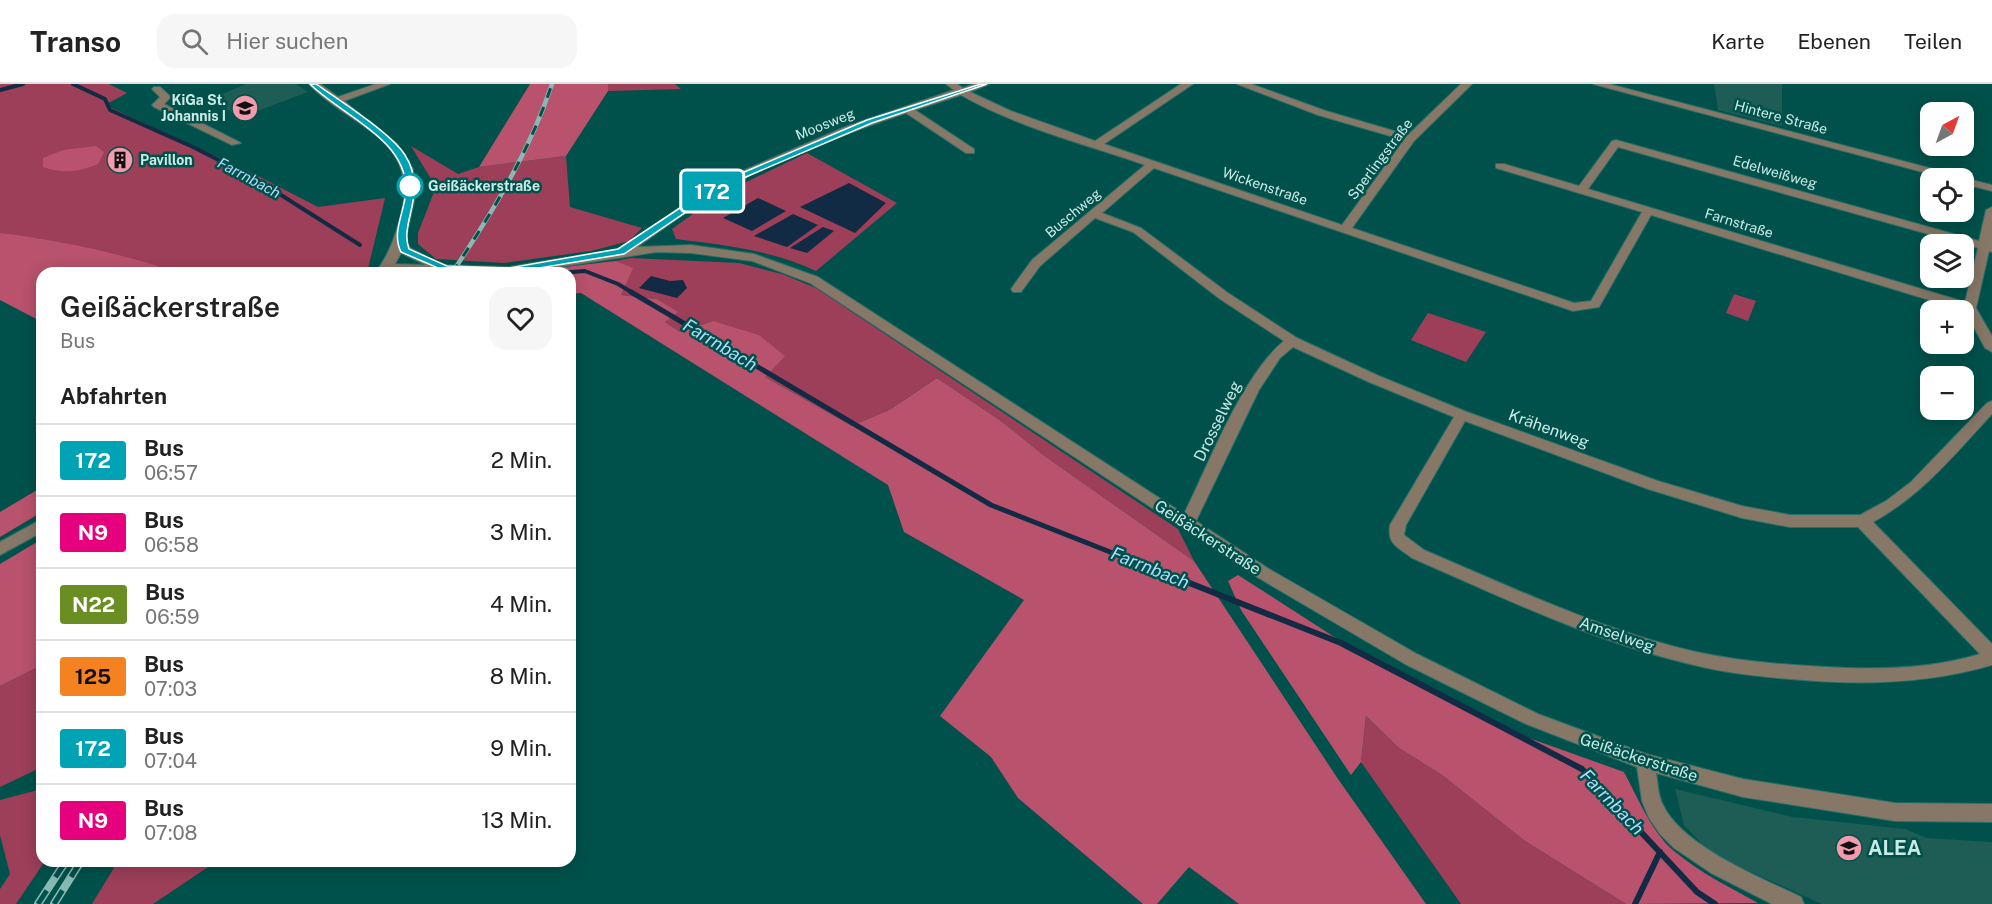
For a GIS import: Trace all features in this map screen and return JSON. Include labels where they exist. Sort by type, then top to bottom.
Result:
[{"type":"street","points":[[314,84],[386,140],[400,154],[408,169],[409,208],[400,238],[386,267]]},
{"type":"street","points":[[335,101],[385,84]]},
{"type":"street","name":"Moosweg","points":[[621,252],[701,198],[745,175],[831,137],[956,88],[984,84]]},
{"type":"street","points":[[1097,144],[1188,84]]},
{"type":"street","points":[[1242,84],[1322,113],[1410,139]]},
{"type":"street","name":"Sperlingstraße","points":[[1345,229],[1410,139],[1467,84]]},
{"type":"street","name":"Hintere Straße","points":[[1598,84],[1920,169]]},
{"type":"street","name":"Wickenstraße","points":[[956,88],[1002,111],[1573,307],[1595,304],[1648,212]]},
{"type":"street","points":[[157,89],[166,97],[157,105],[236,143]]},
{"type":"street","points":[[907,109],[970,151]]},
{"type":"street","name":"Edelweißweg","points":[[1581,191],[1616,143],[1988,247]]},
{"type":"street","name":"Buschweg","points":[[1017,289],[1036,263],[1153,163]]},
{"type":"street","name":"Farnstraße","points":[[1500,166],[1943,300]]},
{"type":"street","points":[[1974,184],[1992,188]]},
{"type":"street","points":[[1972,300],[1988,247],[1992,210]]},
{"type":"street","name":"Krähenweg","points":[[1095,214],[1137,230],[1224,296],[1292,341],[1374,379],[1462,415],[1653,485],[1742,512],[1790,521],[1862,521],[1891,505],[1916,486],[1992,406]]},
{"type":"street","points":[[657,248],[663,224]]},
{"type":"street","name":"Geißäckerstraße","points":[[400,238],[405,250],[441,267]]},
{"type":"street","name":"Geißäckerstraße","points":[[533,267],[657,248],[754,258],[814,280],[1263,573],[1421,664],[1532,720],[1645,762],[1743,788],[1895,812],[1992,813]]},
{"type":"street","points":[[1974,315],[1992,348]]},
{"type":"street","name":"Drosselweg","points":[[1187,524],[1251,389],[1275,355],[1292,341]]},
{"type":"street","name":"Amselweg","points":[[1462,415],[1398,525],[1396,537],[1418,554],[1592,627],[1675,654],[1763,670],[1877,676],[1961,668],[1992,657],[1862,521]]},
{"type":"street","points":[[0,549],[36,528]]},
{"type":"street","points":[[1645,762],[1656,811],[1682,843],[1722,868],[1794,904]]},
{"type":"shaded area","points":[[0,84],[109,84],[127,93],[105,105],[258,176],[318,207],[385,198],[368,267],[36,267],[36,277],[0,300]]},
{"type":"shaded area","name":"KiGa St. Johannis I","points":[[246,84],[296,84],[308,92],[241,117],[208,100]]},
{"type":"shaded area","points":[[530,84],[608,84],[608,91],[566,156],[479,167]]},
{"type":"shaded area","points":[[608,84],[675,84],[681,89],[608,91]]},
{"type":"shaded area","points":[[1714,84],[1782,84],[1782,126],[1718,110]]},
{"type":"shaded area","points":[[96,146],[104,152],[98,164],[71,171],[58,171],[43,167],[43,158],[63,150]]},
{"type":"shaded area","points":[[411,146],[458,174],[479,167],[566,156],[570,207],[642,228],[629,241],[591,251],[504,263],[436,259],[418,244],[418,233],[436,187]]},
{"type":"shaded area","points":[[807,153],[897,203],[816,271],[765,253],[676,239],[672,229],[719,195]]},
{"type":"shaded area","points":[[849,183],[886,203],[855,233],[800,207]]},
{"type":"shaded area","points":[[758,198],[786,211],[752,231],[723,218]]},
{"type":"shaded area","points":[[793,214],[818,225],[787,247],[754,236]]},
{"type":"shaded area","points":[[823,227],[834,231],[807,253],[790,248]]},
{"type":"shaded area","points":[[0,233],[91,248],[161,267],[36,267],[36,319],[0,300]]},
{"type":"shaded area","points":[[631,258],[739,263],[782,274],[816,288],[1178,529],[1194,561],[1046,457],[1001,421],[937,378],[891,409],[852,426],[765,377],[713,321],[680,332],[665,322],[677,312],[657,299],[621,295],[615,261]]},
{"type":"shaded area","points":[[615,261],[633,268],[621,295],[657,299],[678,312],[665,322],[680,332],[713,321],[759,335],[785,356],[765,377],[852,426],[891,409],[937,378],[1001,421],[1046,457],[1194,561],[1338,779],[1426,904],[1239,904],[1189,867],[1157,904],[1143,904],[1018,798],[991,757],[940,716],[1024,600],[904,532],[888,485],[581,293],[576,293],[576,267],[564,267]]},
{"type":"shaded area","points":[[651,276],[670,281],[683,280],[687,288],[677,298],[639,288]]},
{"type":"shaded area","points":[[1734,294],[1756,301],[1748,321],[1726,313]]},
{"type":"shaded area","points":[[1428,313],[1486,332],[1466,362],[1411,340]]},
{"type":"shaded area","points":[[36,491],[36,516],[0,537],[0,512]]},
{"type":"shaded area","points":[[36,543],[36,668],[0,686],[0,564]]},
{"type":"shaded area","points":[[1238,575],[1381,667],[1512,732],[1624,772],[1646,814],[1674,851],[1725,885],[1758,903],[1626,904],[1525,841],[1442,775],[1399,748],[1366,716],[1361,762],[1351,775],[1241,610],[1228,581]]},
{"type":"shaded area","points":[[36,668],[36,770],[0,787],[0,686]]},
{"type":"shaded area","points":[[1366,716],[1399,748],[1442,775],[1525,841],[1626,904],[1461,904],[1361,762]]},
{"type":"shaded area","name":"ALEA","points":[[1675,789],[1793,817],[1905,829],[1927,838],[1992,842],[1992,904],[1822,904],[1711,854],[1684,825]]},
{"type":"shaded area","points":[[36,791],[36,867],[41,867],[16,904],[0,904],[0,889],[10,874],[0,835],[0,800]]},
{"type":"shaded area","points":[[114,867],[208,867],[153,904],[92,904]]},
{"type":"waterway","name":"Farrnbach","points":[[0,90],[23,84]]},
{"type":"waterway","name":"Farrnbach","points":[[73,84],[105,99],[110,110],[193,147],[254,178],[360,245]]},
{"type":"waterway","name":"Farrnbach","points":[[576,272],[585,271],[618,284],[633,293]]},
{"type":"waterway","name":"Farrnbach","points":[[631,292],[991,505],[1133,561]]},
{"type":"waterway","name":"Farrnbach","points":[[1129,559],[1341,643],[1582,769],[1660,852]]},
{"type":"waterway","points":[[1635,904],[1660,852]]},
{"type":"waterway","name":"Farrnbach","points":[[1660,852],[1697,892],[1715,904]]},
{"type":"railway","points":[[456,267],[521,158],[552,84]]},
{"type":"railway","points":[[38,904],[62,867]]},
{"type":"railway","points":[[54,904],[77,867]]},
{"type":"bus line","name":"172","points":[[314,84],[369,126],[400,154],[408,169],[410,188],[409,208],[400,238],[405,250],[440,267]]},
{"type":"bus line","name":"172","points":[[533,267],[621,252],[701,198],[745,175],[869,122],[984,84]]},
{"type":"place","name":"KiGa St. Johannis I","points":[[245,108]]},
{"type":"place","name":"Pavillon","points":[[120,160]]},
{"type":"place","name":"Geißäckerstraße","points":[[410,186]]},
{"type":"place","name":"ALEA","points":[[1849,848]]}]
